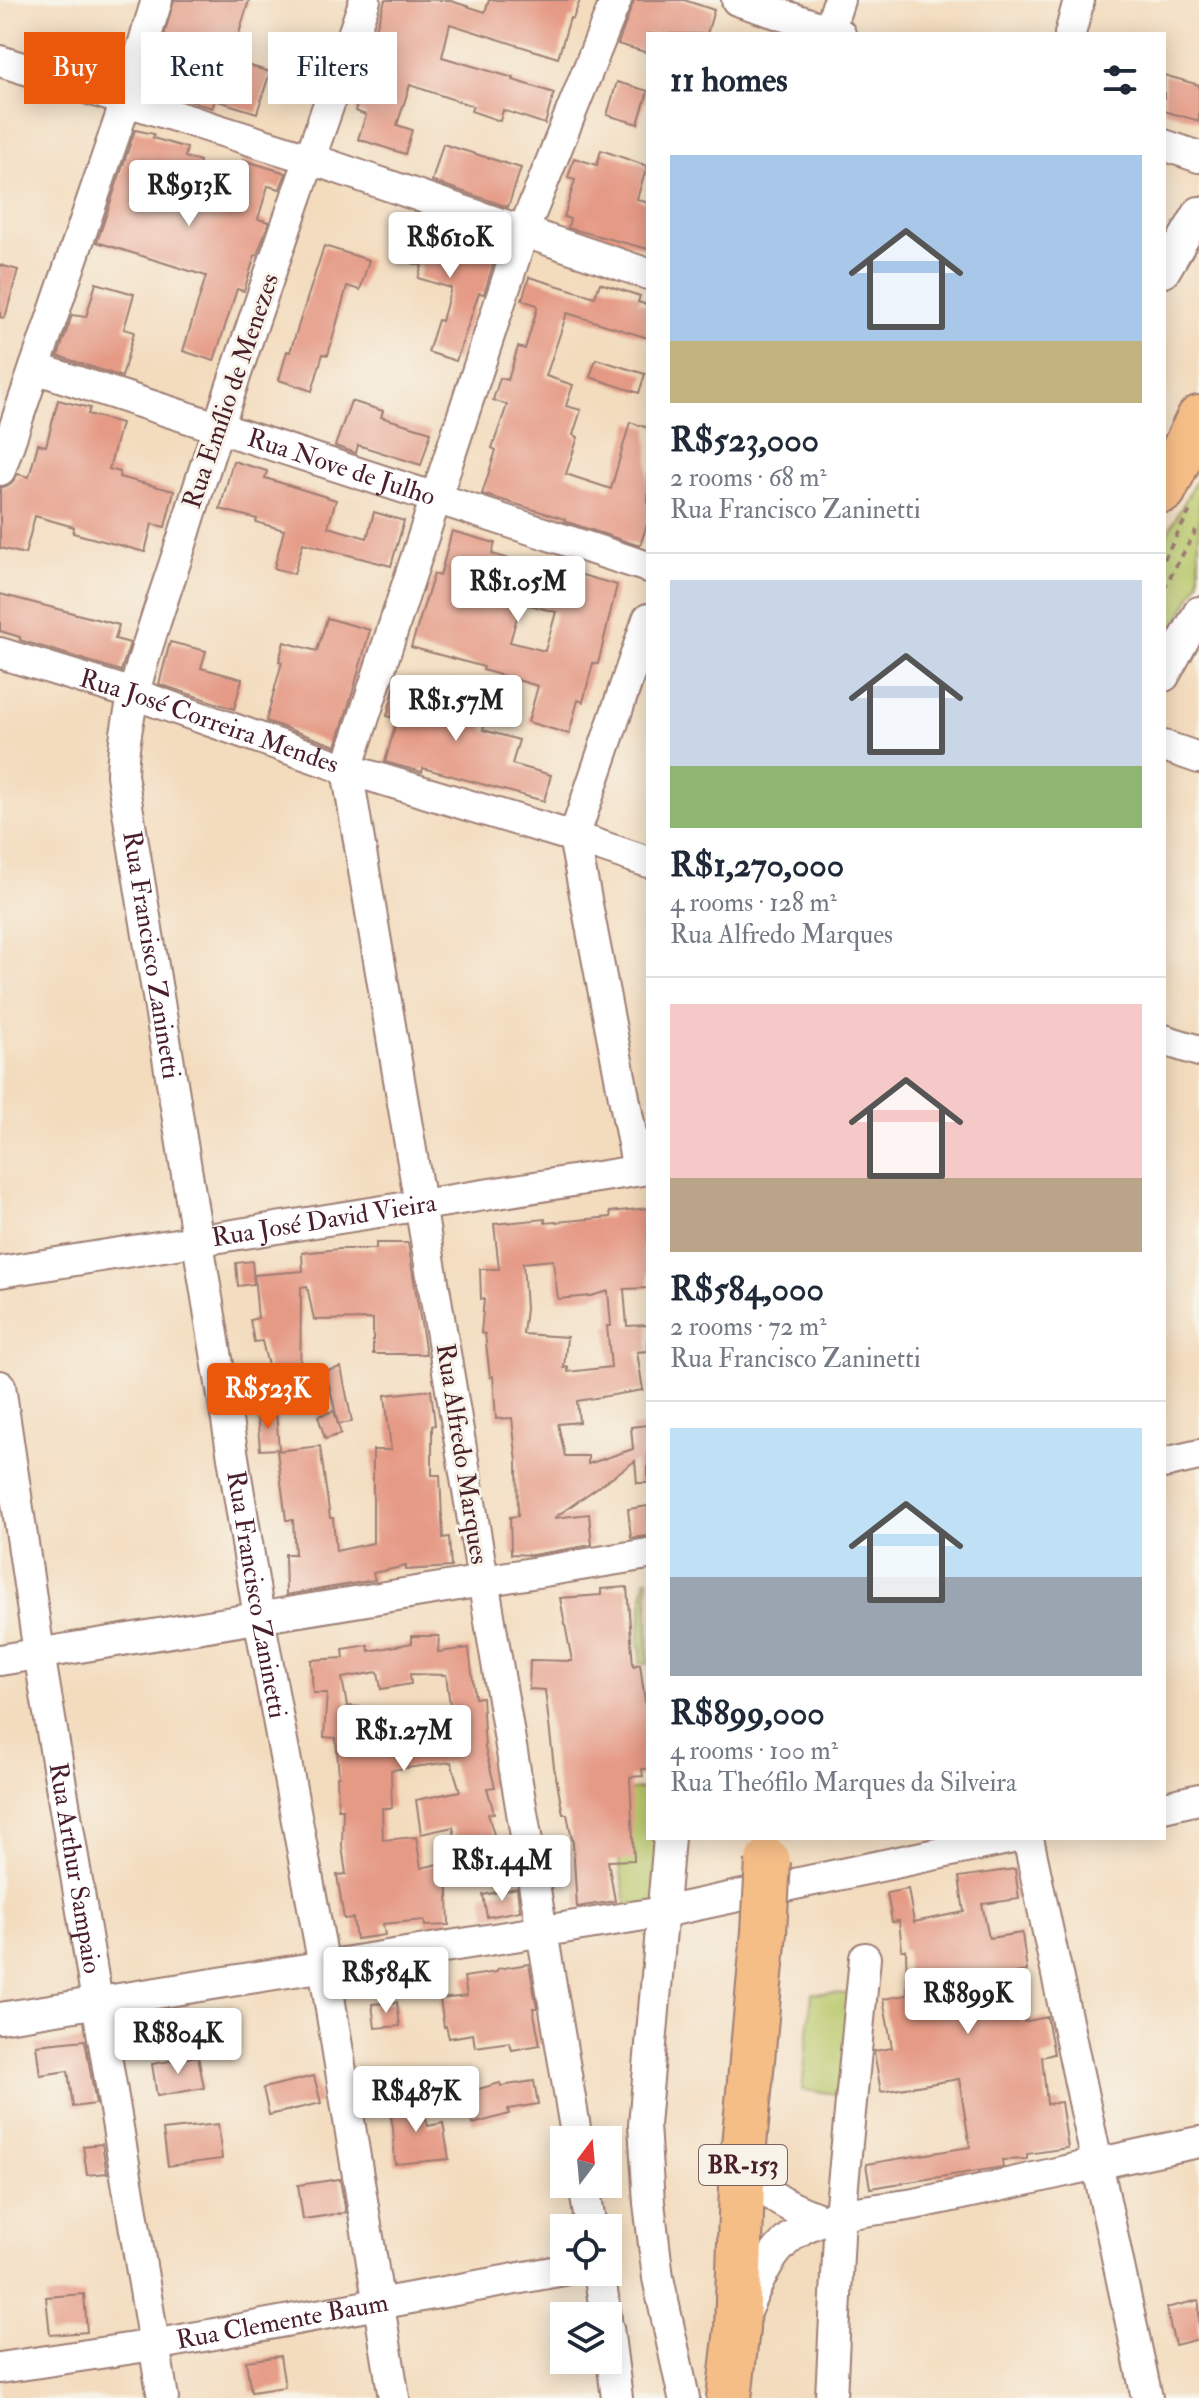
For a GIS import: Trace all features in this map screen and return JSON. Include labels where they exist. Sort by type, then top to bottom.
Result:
[{"type":"highway","points":[[1166,434],[1199,405]]},
{"type":"highway","points":[[1172,492],[1199,418]]},
{"type":"highway","name":"BR-153","points":[[729,2398],[737,2329],[743,2156],[767,1880]]},
{"type":"street","points":[[0,470],[126,101],[157,0]]},
{"type":"street","name":"Rua Emílio de Menezes","points":[[134,694],[217,426],[365,0]]},
{"type":"street","points":[[347,769],[523,232],[616,0]]},
{"type":"street","points":[[737,0],[829,32]]},
{"type":"street","points":[[832,32],[839,0]]},
{"type":"street","points":[[1071,32],[1079,0]]},
{"type":"street","points":[[0,61],[311,159],[646,273]]},
{"type":"street","points":[[1166,146],[1199,157]]},
{"type":"street","points":[[1166,269],[1199,212]]},
{"type":"street","name":"Rua Nove de Julho","points":[[35,368],[73,383],[217,426],[646,566]]},
{"type":"street","points":[[1166,672],[1199,612]]},
{"type":"street","points":[[643,1169],[574,837],[646,625]]},
{"type":"street","name":"Rua José Correira Mendes","points":[[0,653],[134,694],[347,769],[646,861]]},
{"type":"street","name":"Rua Francisco Zaninetti","points":[[134,694],[123,743],[122,776],[259,1617],[324,1966],[394,2398]]},
{"type":"street","points":[[1166,747],[1199,758]]},
{"type":"street","name":"Rua Alfredo Marques","points":[[347,769],[575,2126]]},
{"type":"street","points":[[1166,1041],[1199,1051]]},
{"type":"street","name":"Rua José David Vieira","points":[[0,1272],[643,1169]]},
{"type":"street","name":"Rua Arthur Sampaio","points":[[0,1386],[39,1653],[163,2398]]},
{"type":"street","points":[[1166,1463],[1199,1455]]},
{"type":"street","points":[[0,1660],[646,1554]]},
{"type":"street","points":[[1166,1807],[1199,1799]]},
{"type":"street","points":[[669,1840],[644,2125],[658,2278],[684,2398]]},
{"type":"street","points":[[0,2018],[663,1912],[767,1880],[1000,1840]]},
{"type":"street","points":[[1028,1840],[1147,2398]]},
{"type":"street","points":[[828,2394],[831,2218],[865,1958]]},
{"type":"street","points":[[737,2329],[759,2277],[777,2251],[801,2230],[831,2218],[914,2204],[1199,2142]]},
{"type":"street","points":[[743,2156],[771,2196],[787,2206],[831,2218]]},
{"type":"street","name":"Rua Clemente Baum","points":[[0,2368],[154,2345],[550,2273]]},
{"type":"street","points":[[614,2374],[617,2398]]},
{"type":"path","points":[[1166,542],[1172,492]]},
{"type":"path","points":[[1166,584],[1199,525]]},
{"type":"green space","points":[[1199,475],[1199,581],[1166,643],[1166,535]]},
{"type":"green space","points":[[646,1579],[646,1664],[640,1664],[641,1647],[638,1646]]},
{"type":"green space","points":[[646,1788],[646,1840],[663,1840],[658,1906],[627,1909],[608,1793]]},
{"type":"green space","points":[[812,1993],[856,1994],[847,2095],[802,2090]]},
{"type":"building","points":[[174,0],[249,0],[239,32],[165,32]]},
{"type":"building","points":[[385,0],[448,0],[485,12],[489,0],[580,0],[573,19],[570,18],[558,58],[450,24],[442,57],[554,93],[545,124],[503,110],[500,121],[471,111],[473,106],[410,85],[397,125],[412,130],[405,154],[358,139],[366,115],[355,111],[357,104],[397,104],[397,32],[375,32]]},
{"type":"building","points":[[634,0],[684,0],[714,10],[708,32],[646,32],[646,52],[618,44]]},
{"type":"building","points":[[252,66],[268,71],[257,113],[228,104],[252,104]]},
{"type":"building","points":[[1166,76],[1199,85],[1199,121],[1166,112]]},
{"type":"building","points":[[617,82],[646,90],[638,124],[607,115]]},
{"type":"building","points":[[135,130],[154,134],[153,138],[187,148],[185,157],[200,161],[190,201],[231,211],[243,160],[286,173],[280,189],[268,186],[258,219],[269,222],[244,291],[237,289],[214,361],[183,351],[206,276],[97,242]]},
{"type":"building","points":[[443,144],[521,168],[508,207],[432,181]]},
{"type":"building","points":[[601,150],[646,166],[637,199],[646,202],[646,248],[568,228],[570,219],[564,217],[575,180],[568,178],[574,158],[597,165]]},
{"type":"building","points":[[415,220],[458,233],[456,239],[497,252],[484,294],[479,293],[456,361],[428,352],[438,320],[442,321],[451,288],[418,278],[422,266],[402,260]]},
{"type":"building","points":[[324,246],[369,260],[360,290],[347,286],[328,355],[323,354],[312,391],[279,380]]},
{"type":"building","points":[[0,265],[18,270],[5,318],[0,317]]},
{"type":"building","points":[[529,277],[595,297],[600,283],[640,296],[638,302],[646,304],[646,337],[567,313],[546,376],[573,385],[566,406],[581,410],[573,435],[578,437],[566,474],[611,489],[630,422],[646,427],[646,527],[640,546],[482,494],[496,450],[492,448],[507,405],[493,400],[500,378],[508,380],[518,347],[525,349],[537,309],[537,305],[522,300]]},
{"type":"building","points":[[96,283],[134,294],[124,329],[134,332],[122,377],[58,356],[72,315],[86,317]]},
{"type":"building","points":[[596,359],[645,374],[639,393],[590,377]]},
{"type":"building","points":[[58,400],[90,408],[88,414],[121,423],[109,469],[120,472],[119,477],[174,491],[165,527],[152,524],[145,552],[73,533],[74,527],[35,516],[25,554],[0,548],[0,488],[11,484],[18,474],[29,477],[38,444],[46,446]]},
{"type":"building","points":[[351,401],[383,411],[381,417],[431,432],[421,465],[358,445],[356,453],[335,446]]},
{"type":"building","points":[[233,461],[267,471],[265,478],[336,500],[328,527],[367,538],[374,512],[404,521],[391,566],[303,543],[294,574],[274,568],[284,530],[220,509]]},
{"type":"building","points":[[452,531],[495,543],[492,554],[574,578],[575,573],[617,585],[598,664],[593,663],[583,702],[578,700],[569,734],[528,722],[538,686],[411,647],[434,574],[440,576]],"holes":[[[521,603],[556,612],[545,651],[510,642]]]},
{"type":"building","points":[[0,594],[119,625],[115,639],[130,643],[121,671],[0,631]]},
{"type":"building","points":[[327,618],[370,630],[336,746],[266,721],[282,662],[279,661],[284,642],[317,651]]},
{"type":"building","points":[[170,642],[206,651],[201,668],[242,679],[234,709],[159,684]]},
{"type":"building","points":[[396,681],[458,698],[456,703],[488,711],[483,730],[519,740],[512,764],[551,775],[544,801],[423,768],[422,772],[385,762],[397,719],[387,716]]},
{"type":"building","points":[[646,1208],[646,1288],[624,1289],[627,1326],[646,1325],[646,1351],[637,1352],[643,1390],[577,1401],[579,1422],[558,1424],[565,1456],[588,1456],[588,1464],[633,1449],[631,1427],[646,1425],[646,1483],[637,1483],[635,1461],[554,1518],[589,1514],[592,1545],[532,1555],[511,1554],[510,1517],[518,1516],[517,1462],[512,1418],[496,1419],[493,1376],[490,1377],[485,1334],[481,1333],[484,1299],[481,1299],[480,1269],[499,1269],[494,1224],[611,1217],[610,1212]],"holes":[[[553,1260],[558,1299],[608,1291],[611,1367],[568,1372],[568,1367],[564,1368],[567,1337],[523,1334],[526,1309],[523,1263]]]},
{"type":"building","points":[[376,1243],[408,1243],[426,1354],[373,1354],[373,1319],[314,1320],[307,1286],[301,1287],[300,1407],[267,1406],[267,1382],[272,1382],[262,1341],[254,1342],[250,1320],[258,1318],[254,1275],[303,1271],[302,1253],[376,1249]]},
{"type":"building","points":[[252,1261],[254,1284],[238,1286],[236,1263]]},
{"type":"building","points":[[341,1367],[352,1422],[338,1424],[326,1371]]},
{"type":"building","points":[[431,1390],[435,1425],[432,1426],[432,1475],[440,1475],[443,1538],[449,1537],[451,1567],[406,1570],[406,1566],[373,1573],[375,1580],[286,1595],[285,1554],[295,1554],[293,1520],[286,1520],[277,1451],[320,1446],[336,1551],[373,1543],[373,1450],[391,1450],[385,1395]]},
{"type":"building","points":[[334,1411],[341,1434],[325,1439],[318,1416]]},
{"type":"building","points":[[276,1412],[279,1449],[260,1450],[257,1413]]},
{"type":"building","points":[[646,1506],[646,1536],[631,1538],[628,1509]]},
{"type":"building","points":[[627,1587],[633,1666],[640,1664],[646,1709],[646,1769],[642,1769],[643,1776],[630,1777],[634,1860],[608,1861],[615,1901],[577,1907],[573,1844],[567,1814],[563,1814],[554,1767],[545,1690],[529,1689],[530,1660],[572,1661],[560,1598],[601,1595],[601,1589]]},
{"type":"building","points":[[412,1636],[439,1636],[438,1652],[469,1648],[475,1698],[482,1697],[485,1748],[495,1787],[487,1788],[494,1813],[488,1814],[499,1852],[460,1860],[453,1827],[421,1834],[416,1800],[460,1791],[451,1762],[391,1770],[392,1808],[382,1808],[383,1840],[416,1837],[421,1868],[447,1862],[449,1925],[425,1926],[424,1920],[383,1924],[385,1935],[356,1939],[353,1918],[344,1919],[337,1875],[346,1874],[342,1846],[343,1809],[338,1809],[336,1738],[324,1737],[327,1693],[313,1693],[311,1660],[344,1658],[343,1649],[368,1645],[369,1651],[412,1643]],"holes":[[[378,1672],[381,1689],[411,1684],[410,1674],[446,1675],[453,1727],[371,1738],[374,1708],[347,1706],[342,1678]]]},
{"type":"building","points":[[1015,1869],[1019,1899],[982,1904],[989,1938],[1022,1933],[1027,1971],[1015,1973],[1024,2022],[1047,2017],[1054,2054],[1042,2057],[1047,2104],[1061,2102],[1068,2148],[1027,2154],[1027,2159],[1002,2160],[1003,2167],[870,2188],[866,2164],[970,2147],[959,2079],[881,2092],[874,2051],[892,2048],[883,1999],[907,1995],[906,1950],[902,1950],[899,1921],[892,1922],[887,1893],[908,1889],[914,1922],[964,1912],[959,1877]]},
{"type":"building","points":[[517,1888],[520,1911],[487,1917],[483,1895]]},
{"type":"building","points":[[529,1964],[540,2045],[512,2050],[510,2042],[475,2047],[473,2034],[449,2038],[440,1999],[467,1996],[464,1977]]},
{"type":"building","points":[[397,2002],[400,2026],[375,2028],[372,2004]]},
{"type":"building","points":[[85,2040],[96,2104],[73,2107],[68,2071],[40,2075],[36,2045]]},
{"type":"building","points":[[198,2056],[204,2088],[157,2096],[152,2064]]},
{"type":"building","points":[[314,2076],[321,2103],[269,2115],[263,2088]]},
{"type":"building","points":[[534,2081],[538,2104],[508,2109],[509,2114],[473,2124],[464,2093],[500,2083],[501,2086]]},
{"type":"building","points":[[420,2099],[428,2126],[443,2123],[449,2159],[395,2164],[388,2103]]},
{"type":"building","points":[[218,2124],[222,2159],[168,2166],[163,2130]]},
{"type":"building","points":[[102,2144],[107,2173],[87,2175],[83,2146]]},
{"type":"building","points":[[340,2179],[346,2213],[303,2219],[298,2185]]},
{"type":"building","points":[[84,2294],[87,2332],[50,2335],[46,2297]]},
{"type":"building","points":[[1199,2300],[1199,2339],[1175,2345],[1166,2308]]},
{"type":"building","points":[[280,2356],[285,2387],[251,2392],[246,2361]]}]
